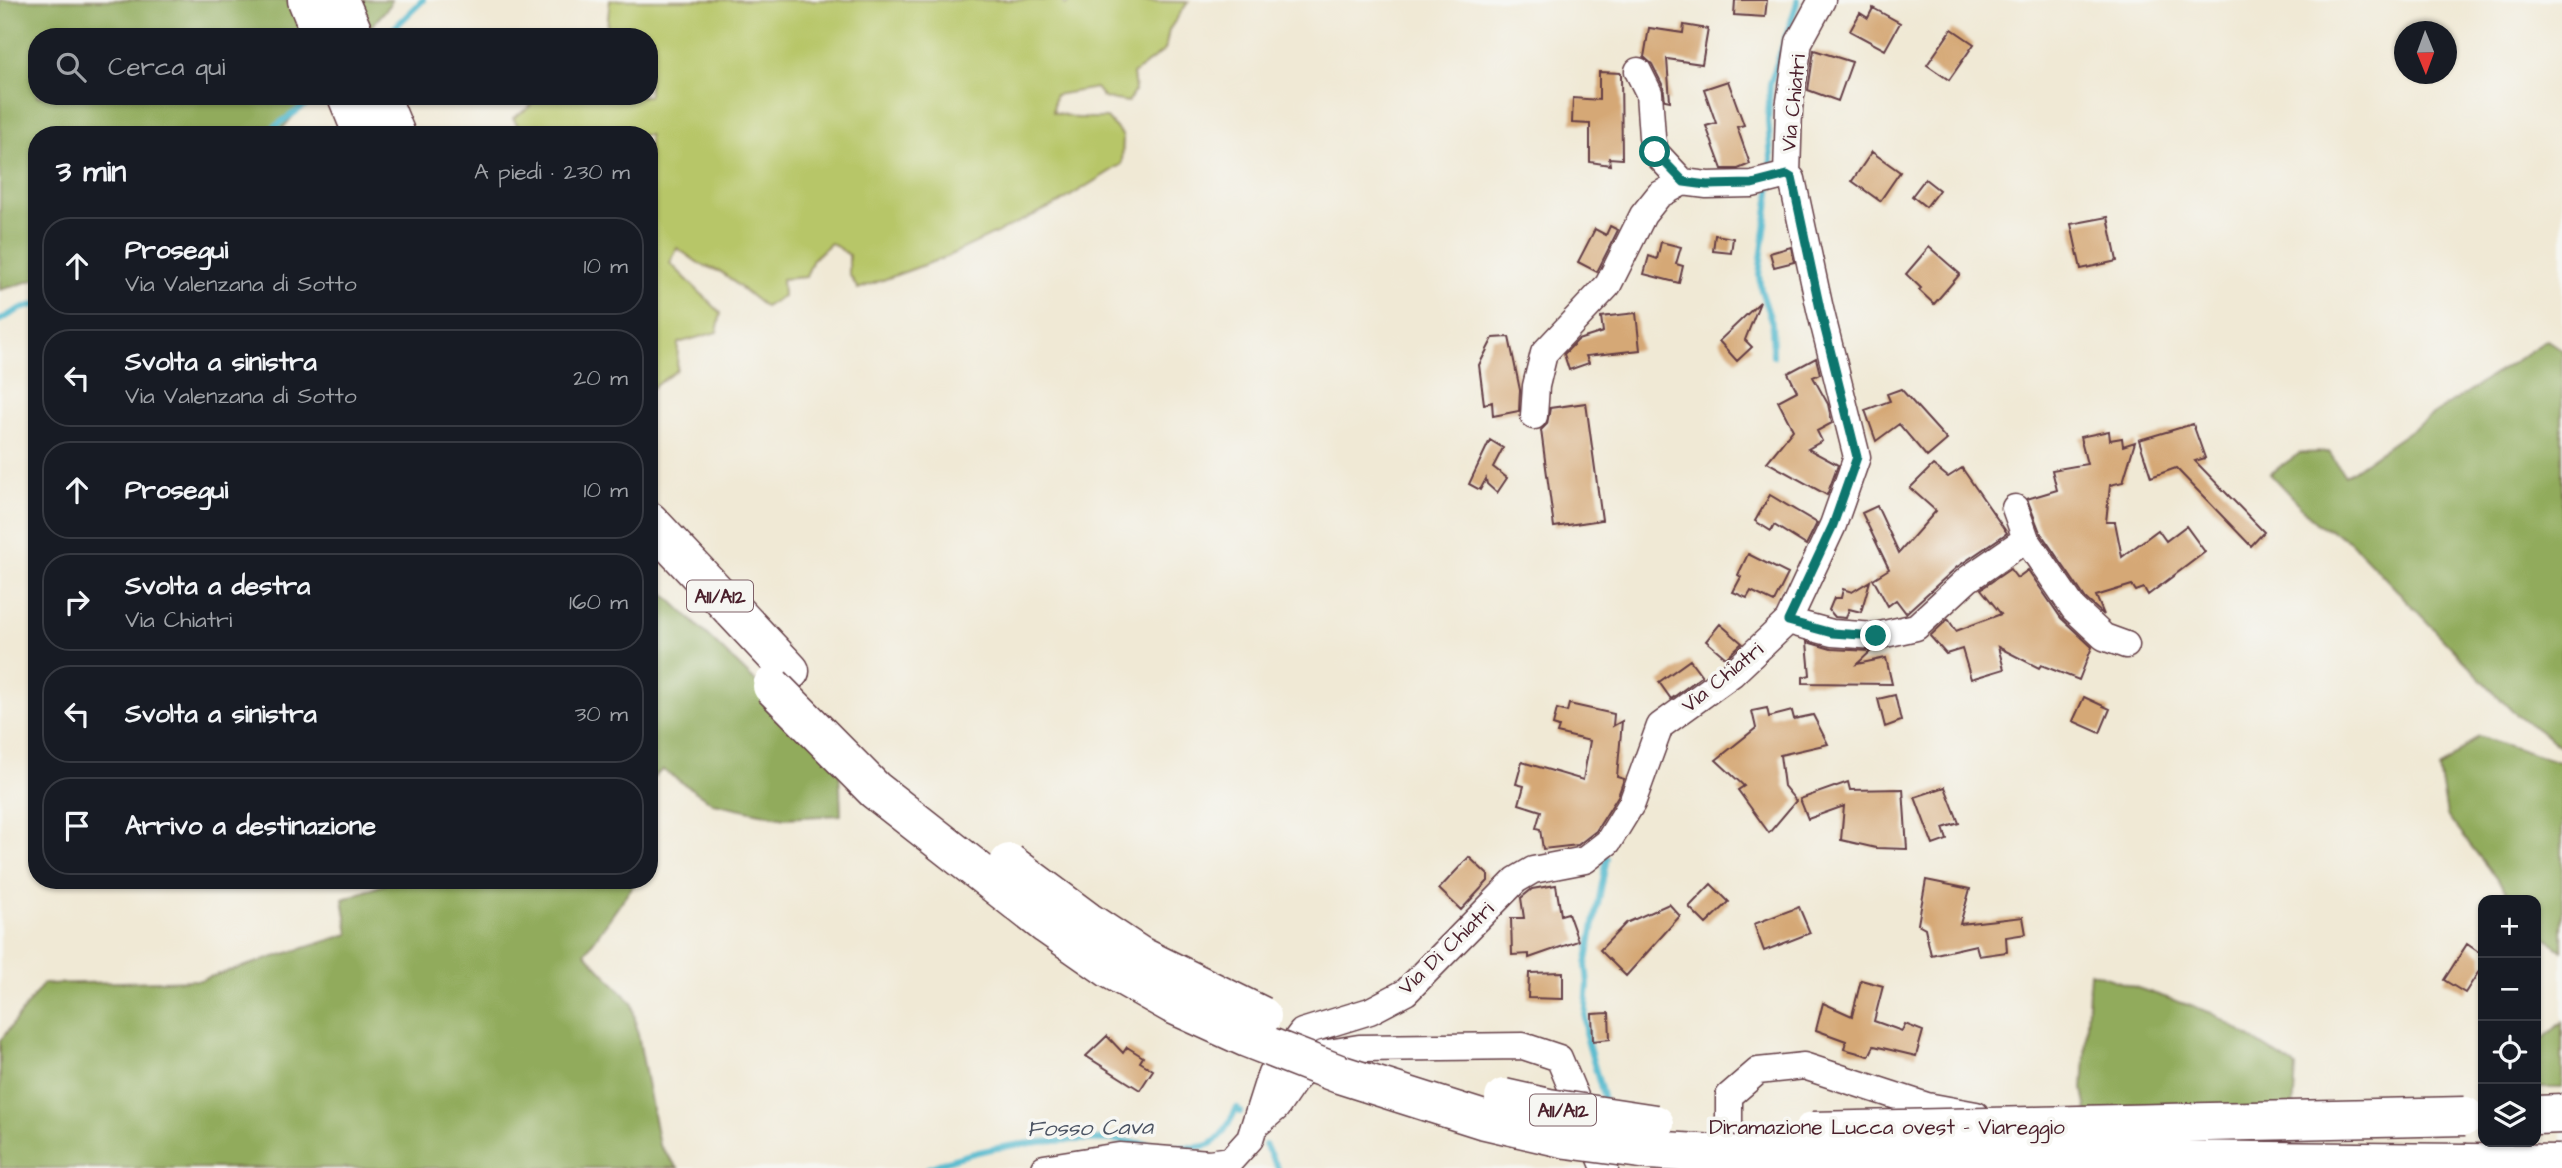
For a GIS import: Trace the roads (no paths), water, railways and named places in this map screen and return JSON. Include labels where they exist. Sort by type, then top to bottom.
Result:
[{"type":"highway","points":[[307,0],[318,28]]},
{"type":"highway","points":[[339,0],[351,28]]},
{"type":"highway","points":[[351,105],[359,126]]},
{"type":"highway","points":[[384,105],[392,126]]},
{"type":"highway","name":"Diramazione Lucca ovest - Viareggio","points":[[658,532],[875,790],[1046,925],[1110,969],[1172,1004],[1247,1038],[1339,1074],[1481,1119],[1580,1141],[1648,1150],[1748,1156],[2562,1164]]},
{"type":"highway","name":"Diramazione Lucca ovest - Viareggio","points":[[658,561],[781,678],[931,803],[1026,876],[1140,956],[1199,987],[1319,1041],[1469,1090],[1549,1108],[1628,1121],[1690,1128],[1758,1130],[2033,1127],[2474,1116]]},
{"type":"highway","points":[[2541,1115],[2562,1114]]},
{"type":"street","name":"Via Chiatri","points":[[1586,860],[1608,842],[1623,822],[1660,726],[1732,674],[1788,621],[1833,525],[1857,457],[1820,309],[1792,178],[1783,176],[1789,108],[1799,42],[1822,0]]},
{"type":"street","points":[[1638,71],[1649,93],[1655,152],[1684,182]]},
{"type":"street","points":[[1534,416],[1536,386],[1544,353],[1608,285],[1643,215],[1659,195],[1684,182],[1707,185],[1752,184],[1783,176]]},
{"type":"street","points":[[2015,508],[2026,539],[2074,609],[2104,637],[2126,645]]},
{"type":"street","points":[[1788,621],[1832,633],[1876,636],[1916,627],[1968,579],[2026,539]]},
{"type":"street","name":"Via Di Chiatri","points":[[1044,1168],[1119,1156],[1209,1163],[1231,1160],[1250,1139],[1271,1073],[1302,1032],[1370,1011],[1406,992],[1516,880],[1532,870],[1586,860]]},
{"type":"street","points":[[1254,1127],[1276,1108],[1296,1079],[1322,1054],[1359,1048],[1522,1046],[1559,1058],[1605,1168]]},
{"type":"street","points":[[1729,1168],[1729,1096],[1758,1071],[1804,1066],[1927,1106],[2088,1136]]},
{"type":"waterway","points":[[394,28],[423,0]]},
{"type":"waterway","name":"Fosso Cava","points":[[1772,171],[1768,120],[1770,84],[1798,0]]},
{"type":"waterway","points":[[276,126],[305,105]]},
{"type":"waterway","name":"Fosso Cava","points":[[1771,185],[1759,275],[1772,323],[1773,356]]},
{"type":"waterway","points":[[0,320],[28,307]]},
{"type":"waterway","points":[[1605,1103],[1587,1040],[1585,1019],[1588,984],[1586,965],[1607,858]]},
{"type":"waterway","name":"Fosso Cava","points":[[928,1168],[995,1149],[1066,1140],[1112,1140],[1199,1147],[1217,1139],[1237,1108],[1240,1112]]},
{"type":"waterway","points":[[1265,1145],[1278,1168]]}]
